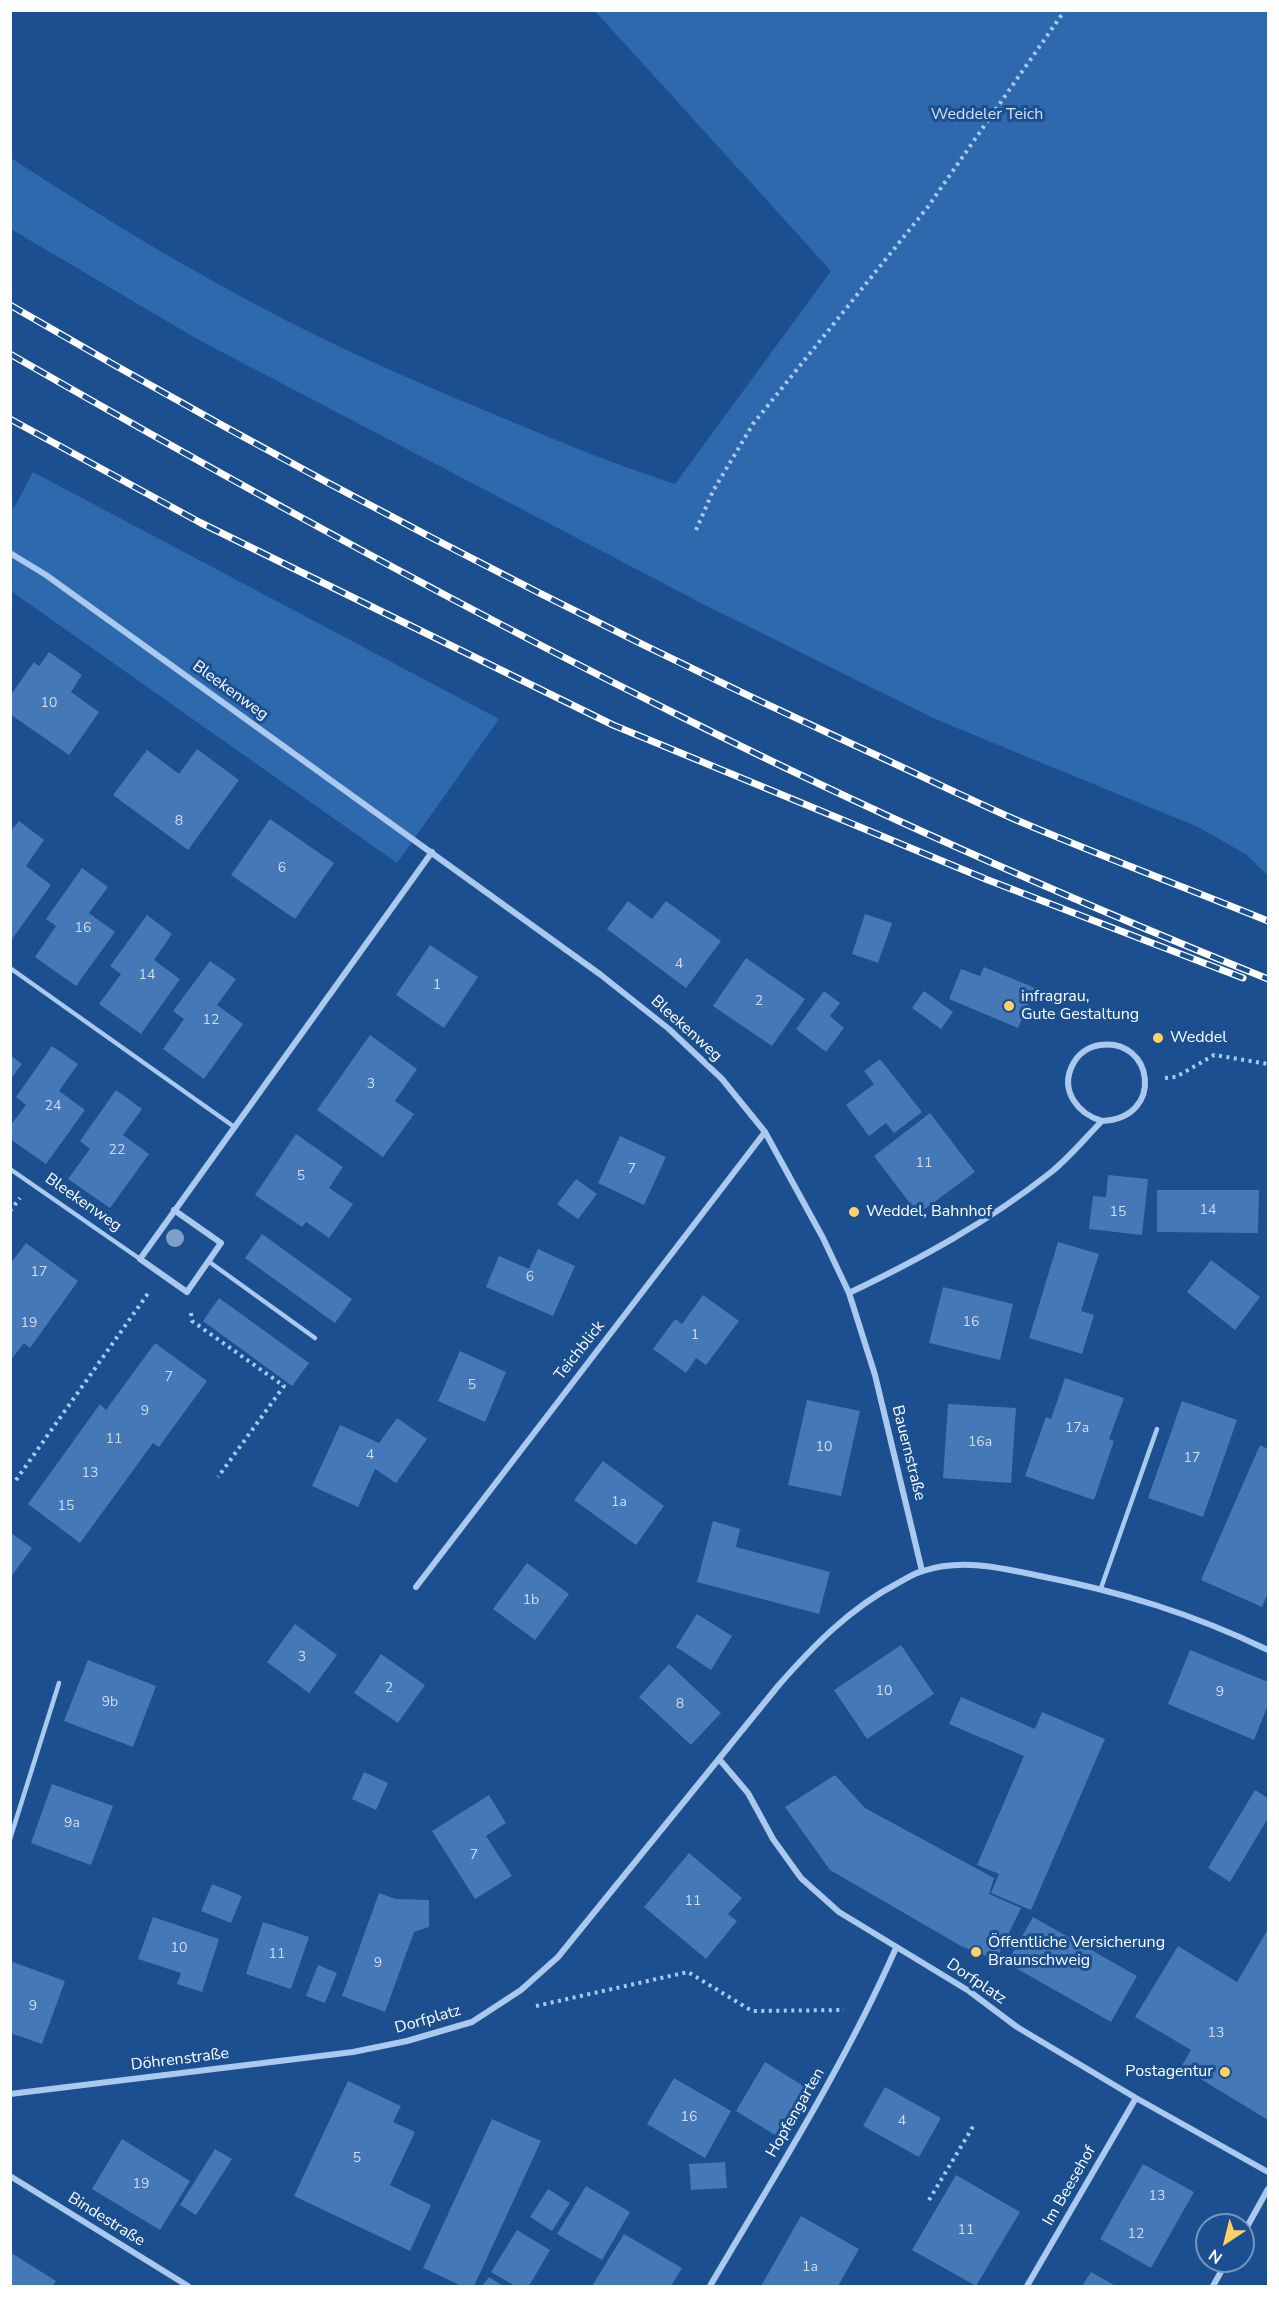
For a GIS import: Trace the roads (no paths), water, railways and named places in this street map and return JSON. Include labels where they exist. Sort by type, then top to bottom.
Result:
[{"type":"street","name":"Bleekenweg","points":[[10,553],[46,575],[432,852],[601,975],[669,1029],[722,1079],[765,1132],[823,1238],[849,1293]]},
{"type":"street","points":[[140,1259],[233,1126],[432,852]]},
{"type":"street","points":[[849,1293],[909,1264],[979,1223],[1052,1172],[1102,1121],[1116,1120],[1128,1115],[1139,1105],[1144,1095],[1146,1081],[1142,1066],[1132,1053],[1108,1044],[1094,1046],[1083,1051],[1070,1069],[1068,1082],[1071,1099],[1080,1111],[1102,1121]]},
{"type":"street","name":"Teichblick","points":[[416,1587],[765,1132]]},
{"type":"street","points":[[174,1210],[221,1243],[208,1262]]},
{"type":"street","name":"Bleekenweg","points":[[140,1259],[187,1292],[208,1262]]},
{"type":"street","name":"Bauernstraße","points":[[849,1293],[875,1375],[922,1571]]},
{"type":"street","points":[[922,1571],[955,1565],[981,1564],[1101,1588],[1177,1611],[1269,1650]]},
{"type":"street","name":"Dorfplatz","points":[[353,2052],[407,2041],[472,2022],[521,1990],[558,1957],[801,1660],[835,1626],[877,1594],[922,1571]]},
{"type":"street","name":"Dorfplatz","points":[[719,1759],[748,1793],[773,1839],[801,1878],[839,1912],[969,1991],[1017,2027],[1136,2098],[1269,2172]]},
{"type":"street","name":"Hopfengarten","points":[[710,2286],[823,2093],[869,2009],[896,1948]]},
{"type":"street","name":"Döhrenstraße","points":[[10,2094],[353,2052]]},
{"type":"street","name":"Im Beesehof","points":[[1027,2286],[1136,2098]]},
{"type":"street","name":"Bindestraße","points":[[10,2176],[188,2286]]},
{"type":"street","points":[[1255,2213],[1269,2188]]},
{"type":"lane","points":[[10,968],[233,1126]]},
{"type":"lane","name":"Bleekenweg","points":[[10,1169],[140,1259]]},
{"type":"lane","points":[[208,1262],[315,1338]]},
{"type":"lane","points":[[1101,1588],[1157,1429]]},
{"type":"lane","points":[[10,1839],[59,1683]]},
{"type":"railway","points":[[10,305],[217,423],[532,590],[639,643],[1014,819],[1268,921]]},
{"type":"railway","points":[[10,354],[346,542],[516,633],[688,720],[975,856],[1268,979]]},
{"type":"railway","points":[[10,419],[201,523],[613,725],[988,880],[1243,978]]},
{"type":"place","name":"infragrau, Gute Gestaltung","points":[[1009,1006]]},
{"type":"place","name":"Weddel","points":[[1158,1038]]},
{"type":"place","name":"Weddel, Bahnhof","points":[[854,1212]]},
{"type":"place","name":"Öffentliche Versicherung Braunschweig","points":[[976,1952]]},
{"type":"place","name":"Postagentur","points":[[1225,2072]]},
{"type":"park label","name":"Weddeler Teich","points":[[987,115]]}]
